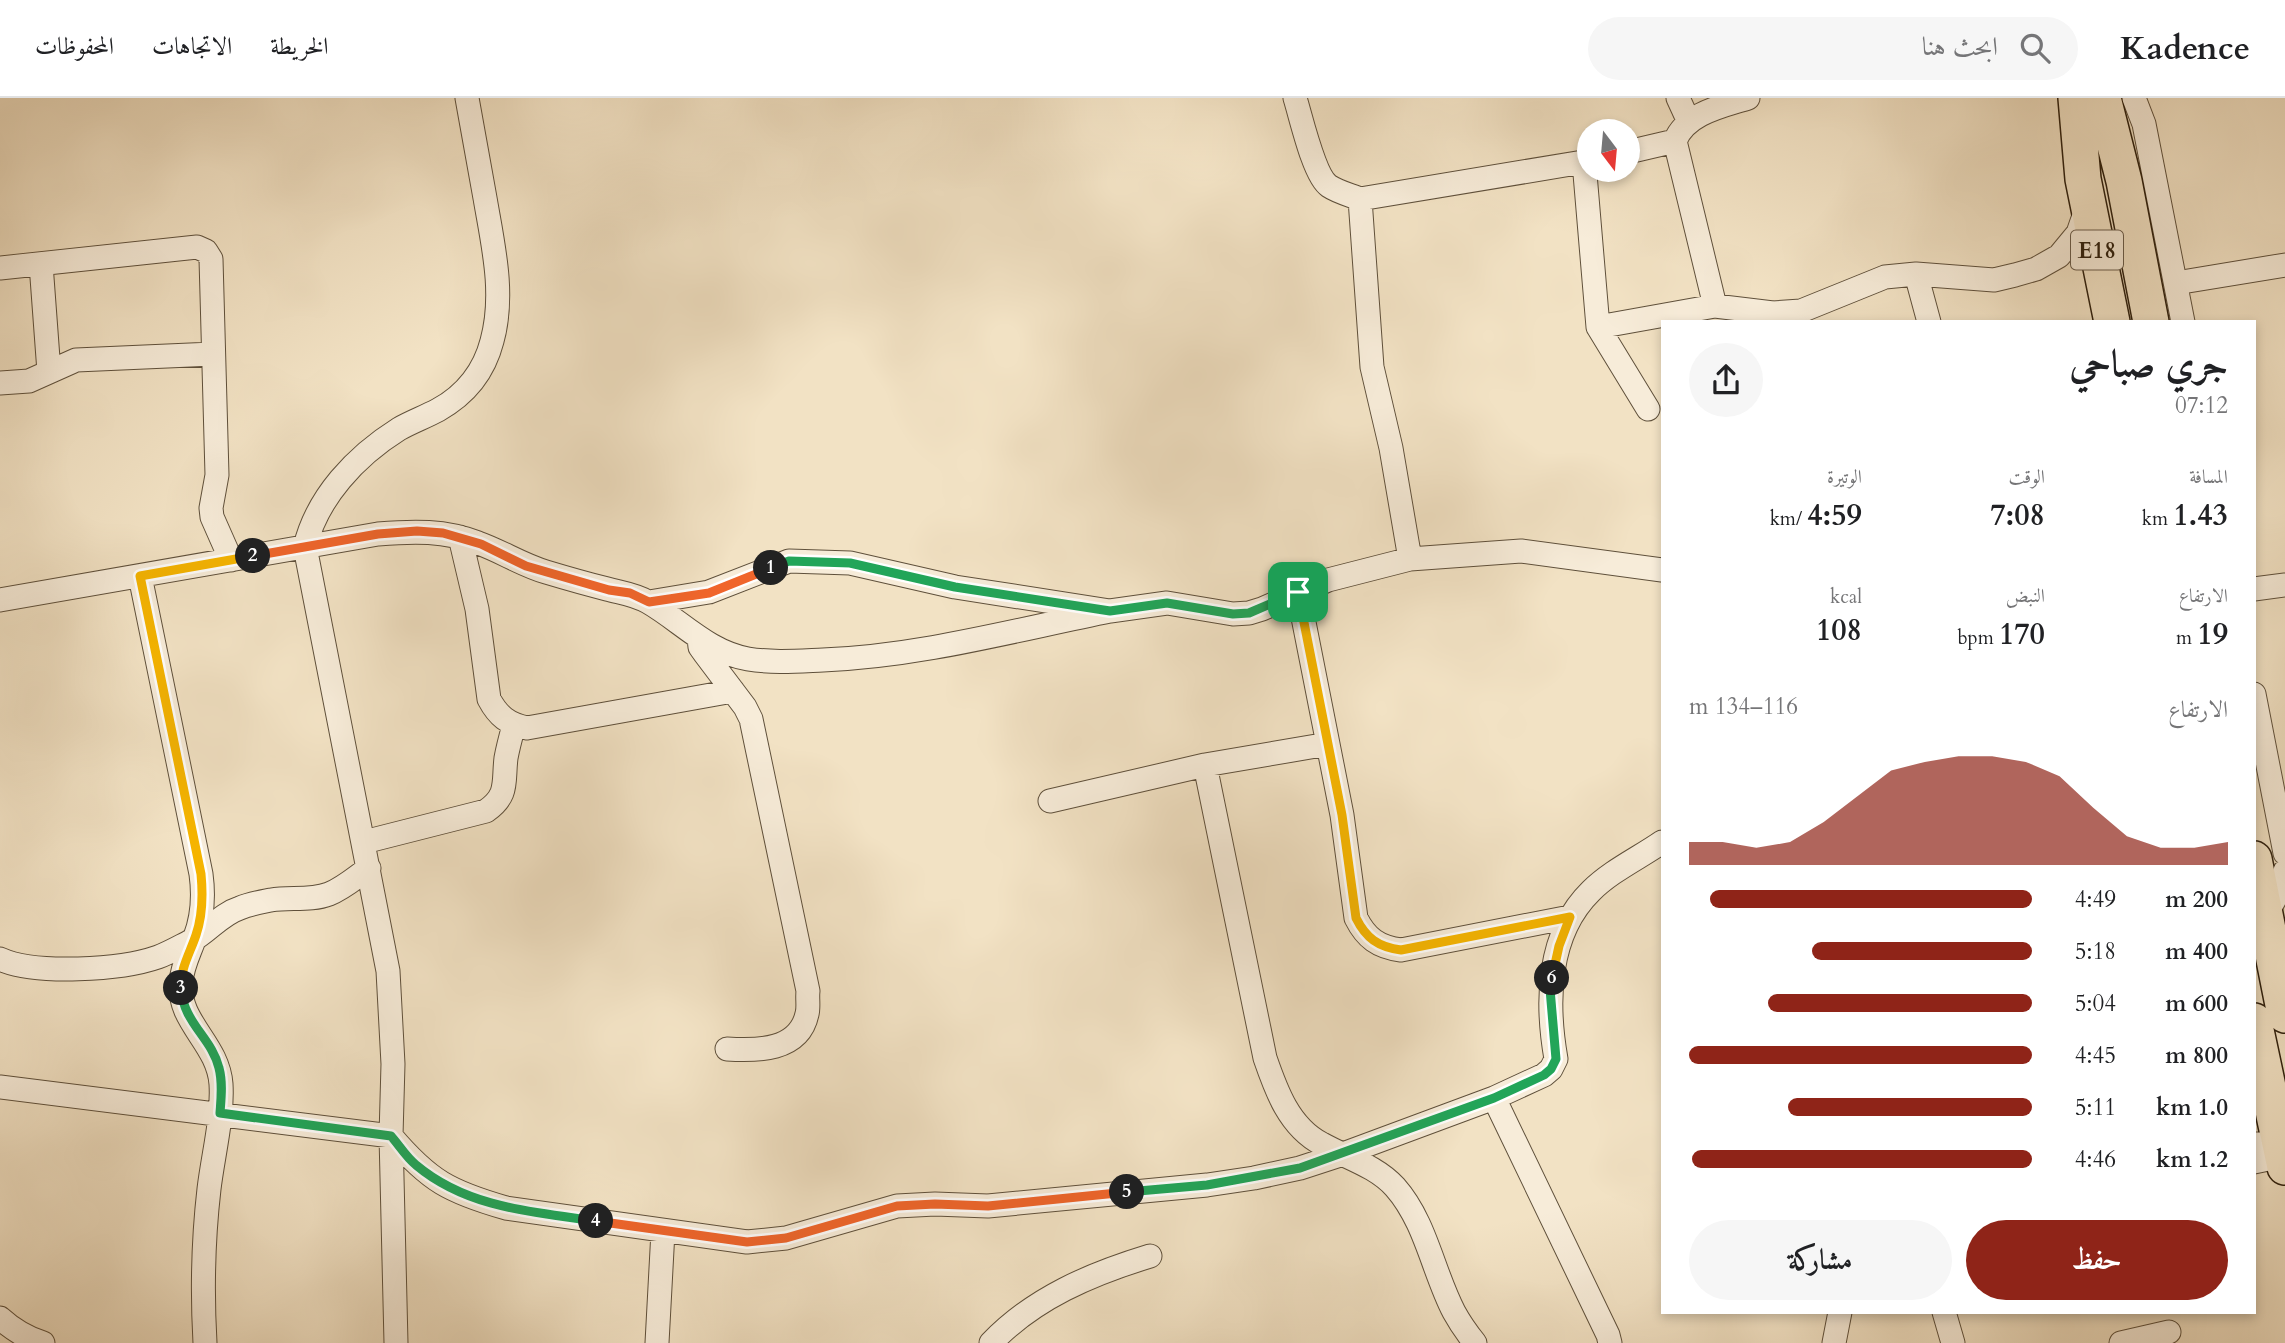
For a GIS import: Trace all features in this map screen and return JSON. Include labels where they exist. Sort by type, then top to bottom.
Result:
[{"type":"highway","name":"E18","points":[[2076,98],[2083,179],[2112,320]]},
{"type":"highway","name":"E18","points":[[2103,98],[2124,181],[2151,320]]},
{"type":"highway","points":[[2256,867],[2273,931],[2285,1015]]},
{"type":"highway","points":[[2256,1043],[2272,1156]]},
{"type":"street","points":[[396,1343],[388,971],[305,547],[310,527],[319,509],[353,466],[400,429],[453,401],[467,388],[487,357],[496,320],[498,278],[467,98]]},
{"type":"street","points":[[1295,98],[1322,179],[1329,186],[1360,199],[1577,163]]},
{"type":"street","points":[[1678,98],[1689,122]]},
{"type":"street","points":[[1715,306],[1675,141],[1689,122],[1710,109],[1748,98]]},
{"type":"street","points":[[2134,98],[2144,124],[2183,320]]},
{"type":"street","points":[[1640,149],[1675,141]]},
{"type":"street","points":[[1588,182],[1598,327],[1647,409]]},
{"type":"street","points":[[1360,199],[1372,368],[1391,448],[1410,559]]},
{"type":"street","points":[[1598,327],[1715,306],[1775,318],[1801,311],[1885,277],[1916,274],[1994,280],[2036,269],[2059,256],[2078,233],[2088,204]]},
{"type":"street","points":[[0,268],[197,247],[206,251],[211,259],[217,475],[211,508],[214,523],[231,560]]},
{"type":"street","points":[[2059,256],[2085,265],[2103,278]]},
{"type":"street","points":[[41,264],[50,372]]},
{"type":"street","points":[[2176,283],[2285,265]]},
{"type":"street","points":[[1916,274],[1928,320]]},
{"type":"street","points":[[0,383],[29,381],[76,360],[213,354]]},
{"type":"street","points":[[0,600],[378,534],[417,531],[443,533],[481,544],[526,566],[609,590],[630,593],[649,602],[699,638],[727,653],[748,659],[775,661],[838,659],[961,644],[1110,611],[1167,603],[1233,614],[1249,613],[1328,580],[1410,559],[1521,551],[1661,570]]},
{"type":"street","points":[[460,537],[477,609],[489,699],[495,711],[514,726],[527,728],[733,691]]},
{"type":"street","points":[[649,602],[709,593],[789,561],[801,561],[850,563],[955,587],[1110,611]]},
{"type":"street","points":[[140,576],[201,874],[203,907],[195,939],[184,965],[180,983],[181,1003],[219,1069],[220,1113],[205,1228],[202,1292],[205,1343]]},
{"type":"street","points":[[2256,589],[2285,584]]},
{"type":"street","points":[[1298,592],[1342,815],[1356,918],[1363,931],[1373,942],[1401,950],[1570,917]]},
{"type":"street","points":[[699,638],[700,647],[745,707],[754,731],[808,991],[807,1014],[799,1032],[783,1045],[759,1051],[727,1049]]},
{"type":"street","points":[[2256,704],[2285,853]]},
{"type":"street","points":[[364,842],[486,811],[498,803],[506,780],[506,761],[514,726]]},
{"type":"street","points":[[1050,801],[1205,765],[1328,744]]},
{"type":"street","points":[[1205,765],[1265,1058],[1274,1084],[1285,1107],[1300,1127],[1319,1143],[1369,1167],[1392,1184],[1402,1196],[1419,1227],[1453,1311],[1475,1343]]},
{"type":"street","points":[[0,1087],[391,1136],[414,1164],[450,1189],[475,1199],[506,1208],[747,1242],[786,1238],[897,1206],[988,1206],[1207,1185],[1300,1168],[1343,1154],[1494,1098],[1544,1075],[1556,1059],[1550,989],[1559,946],[1570,917],[1592,890],[1661,843]]},
{"type":"street","points":[[0,959],[11,964],[33,967],[74,968],[120,965],[157,957],[195,939],[226,914],[238,908],[270,900],[327,895],[342,888],[369,868]]},
{"type":"street","points":[[2273,931],[2278,894],[2285,871]]},
{"type":"street","points":[[1494,1098],[1610,1343]]},
{"type":"street","points":[[657,1343],[663,1231]]},
{"type":"street","points":[[991,1343],[1004,1329],[1051,1295],[1108,1269],[1150,1256]]},
{"type":"street","points":[[1834,1343],[1840,1314]]},
{"type":"street","points":[[1945,1314],[1953,1343]]},
{"type":"street","points":[[0,1318],[10,1327],[43,1343]]},
{"type":"street","points":[[2121,1343],[2168,1329]]},
{"type":"route","points":[[417,531],[460,537],[526,566],[609,590],[630,593],[649,602],[709,593],[789,561],[850,563],[955,587],[1110,611],[1167,603],[1233,614],[1249,613],[1298,592],[1342,815],[1356,918],[1373,942],[1401,950],[1570,917],[1559,946],[1550,989],[1556,1059],[1544,1075],[1494,1098],[1343,1154],[1300,1168],[1254,1178],[988,1206],[897,1206],[786,1238],[747,1242],[506,1208],[450,1189],[414,1164],[391,1136],[220,1113],[219,1069],[181,1003],[180,983],[199,925],[203,890],[140,576],[378,534],[417,531]]}]
